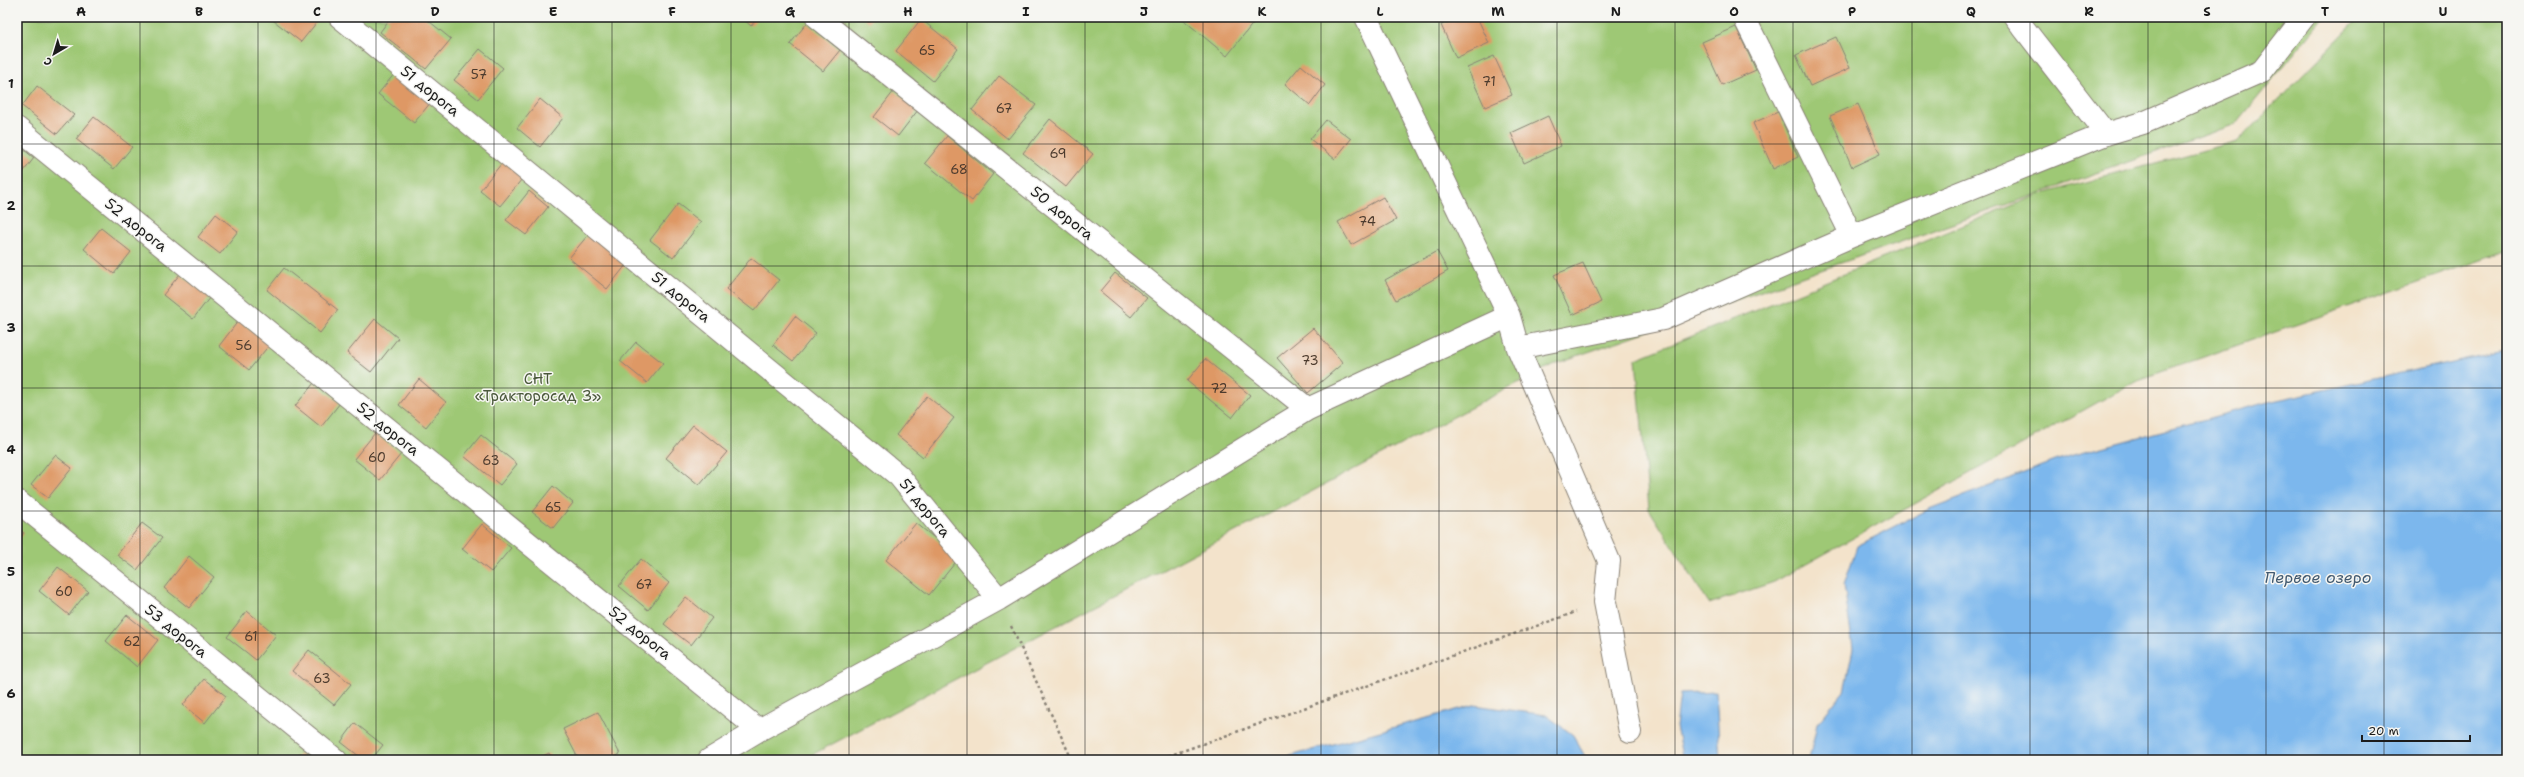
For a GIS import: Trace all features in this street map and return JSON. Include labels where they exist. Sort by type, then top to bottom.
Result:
[{"type":"street","name":"51 дорога","points":[[340,17],[899,476],[999,599]]},
{"type":"street","name":"50 дорога","points":[[816,17],[1308,409]]},
{"type":"street","points":[[1366,17],[1508,316],[1518,348],[1609,561],[1605,602],[1630,732]]},
{"type":"street","points":[[1744,17],[1852,236]]},
{"type":"street","points":[[2015,17],[2106,134]]},
{"type":"street","points":[[1518,348],[1663,319],[1852,236],[2106,134],[2143,123],[2262,71],[2304,17]]},
{"type":"street","name":"52 дорога","points":[[17,128],[759,730]]},
{"type":"street","points":[[709,760],[759,730],[999,599],[1308,409],[1508,316]]},
{"type":"street","name":"53 дорога","points":[[17,501],[336,760]]},
{"type":"path","points":[[999,599],[1072,760]]},
{"type":"path","points":[[1157,760],[1605,602]]},
{"type":"green space","name":"СНТ «Тракторосад 3»","points":[[17,17],[2324,17],[2236,124],[1554,364],[802,760],[17,760]]},
{"type":"green space","points":[[2360,17],[2507,17],[2507,251],[2138,380],[1774,582],[1709,604],[1649,509],[1636,359],[2038,195],[2238,141]]},
{"type":"water","name":"Первое озеро","points":[[2507,350],[2507,760],[1809,760],[1817,724],[1844,691],[1853,649],[1844,585],[1857,546],[1929,509],[2066,457],[2268,402]]},
{"type":"water","points":[[1716,692],[1720,760],[1683,760],[1676,727],[1680,694]]},
{"type":"water","points":[[1474,705],[1546,715],[1573,735],[1587,760],[1276,760]]},
{"type":"building","points":[[269,17],[321,17],[301,42]]},
{"type":"building","points":[[386,17],[424,17],[451,39],[426,69],[380,32],[389,20]]},
{"type":"building","points":[[741,17],[758,17],[751,26]]},
{"type":"building","points":[[863,17],[873,17],[869,22]]},
{"type":"building","points":[[1180,17],[1258,17],[1227,56]]},
{"type":"building","points":[[1458,17],[1477,17],[1489,43],[1456,58],[1441,25]]},
{"type":"building","points":[[921,19],[958,49],[933,81],[896,51]]},
{"type":"building","points":[[807,23],[840,50],[823,71],[790,44]]},
{"type":"building","points":[[1736,27],[1756,70],[1722,85],[1702,42]]},
{"type":"building","points":[[1836,37],[1850,68],[1810,86],[1796,55]]},
{"type":"building","points":[[480,49],[503,68],[478,99],[454,80]]},
{"type":"building","points":[[1494,56],[1512,95],[1485,107],[1467,68]]},
{"type":"building","points":[[1301,65],[1325,85],[1310,105],[1285,84]]},
{"type":"building","points":[[395,73],[431,102],[414,123],[378,94]]},
{"type":"building","points":[[999,76],[1036,105],[1008,139],[972,110]]},
{"type":"building","points":[[37,86],[74,115],[57,134],[22,106]]},
{"type":"building","points":[[894,91],[918,110],[898,136],[874,117]]},
{"type":"building","points":[[540,99],[563,118],[540,147],[517,128]]},
{"type":"building","points":[[1858,104],[1880,154],[1852,167],[1830,116]]},
{"type":"building","points":[[1778,112],[1798,157],[1773,169],[1753,123]]},
{"type":"building","points":[[1548,116],[1561,146],[1524,163],[1511,133]]},
{"type":"building","points":[[94,117],[132,147],[114,169],[76,139]]},
{"type":"building","points":[[1050,119],[1093,154],[1066,187],[1023,153]]},
{"type":"building","points":[[1326,120],[1351,139],[1335,159],[1310,139]]},
{"type":"building","points":[[947,136],[993,174],[972,201],[925,163]]},
{"type":"building","points":[[17,144],[34,158],[17,180]]},
{"type":"building","points":[[506,158],[526,174],[500,206],[480,190]]},
{"type":"building","points":[[529,191],[548,207],[526,235],[506,220]]},
{"type":"building","points":[[1383,197],[1396,220],[1351,245],[1338,222]]},
{"type":"building","points":[[678,204],[701,222],[673,258],[650,240]]},
{"type":"building","points":[[216,214],[238,231],[220,254],[198,237]]},
{"type":"building","points":[[101,228],[131,252],[114,274],[84,249]]},
{"type":"building","points":[[592,230],[630,260],[607,289],[569,258]]},
{"type":"building","points":[[1437,251],[1448,271],[1396,300],[1385,280]]},
{"type":"building","points":[[751,258],[779,280],[754,311],[726,289]]},
{"type":"building","points":[[1583,263],[1601,302],[1572,315],[1554,275]]},
{"type":"building","points":[[284,268],[338,310],[320,333],[267,290]]},
{"type":"building","points":[[1115,273],[1147,298],[1131,317],[1100,291]]},
{"type":"building","points":[[180,274],[210,297],[193,319],[163,295]]},
{"type":"building","points":[[795,316],[816,333],[793,361],[773,345]]},
{"type":"building","points":[[375,319],[398,338],[371,372],[347,353]]},
{"type":"building","points":[[239,320],[270,344],[249,370],[219,346]]},
{"type":"building","points":[[1313,328],[1343,363],[1308,393],[1277,358]]},
{"type":"building","points":[[636,342],[663,363],[647,383],[620,361]]},
{"type":"building","points":[[1205,359],[1250,395],[1232,418],[1187,381]]},
{"type":"building","points":[[419,379],[446,402],[426,427],[399,405]]},
{"type":"building","points":[[314,383],[340,403],[321,427],[295,406]]},
{"type":"building","points":[[927,396],[954,418],[923,457],[896,435]]},
{"type":"building","points":[[693,425],[727,452],[699,485],[666,458]]},
{"type":"building","points":[[375,433],[401,454],[380,480],[354,459]]},
{"type":"building","points":[[481,435],[517,464],[500,485],[464,456]]},
{"type":"building","points":[[55,455],[72,468],[48,498],[31,485]]},
{"type":"building","points":[[553,486],[573,503],[553,528],[532,512]]},
{"type":"building","points":[[142,523],[162,538],[137,570],[117,555]]},
{"type":"building","points":[[916,523],[959,558],[929,595],[886,560]]},
{"type":"building","points":[[482,524],[511,548],[491,572],[462,549]]},
{"type":"building","points":[[17,527],[24,533],[17,542]]},
{"type":"building","points":[[189,556],[214,577],[189,608],[164,588]]},
{"type":"building","points":[[641,559],[669,583],[648,610],[619,586]]},
{"type":"building","points":[[58,567],[88,591],[69,615],[39,591]]},
{"type":"building","points":[[686,597],[712,618],[691,645],[664,624]]},
{"type":"building","points":[[247,611],[276,635],[256,660],[227,637]]},
{"type":"building","points":[[127,615],[158,640],[137,667],[106,641]]},
{"type":"building","points":[[309,650],[351,684],[334,705],[292,671]]},
{"type":"building","points":[[204,679],[226,696],[205,723],[183,705]]},
{"type":"building","points":[[598,712],[620,754],[610,760],[579,760],[563,729]]},
{"type":"building","points":[[355,723],[383,745],[371,760],[364,760],[341,742]]},
{"type":"building","points":[[300,753],[309,760],[294,760]]},
{"type":"building","points":[[549,753],[553,760],[535,760]]}]
